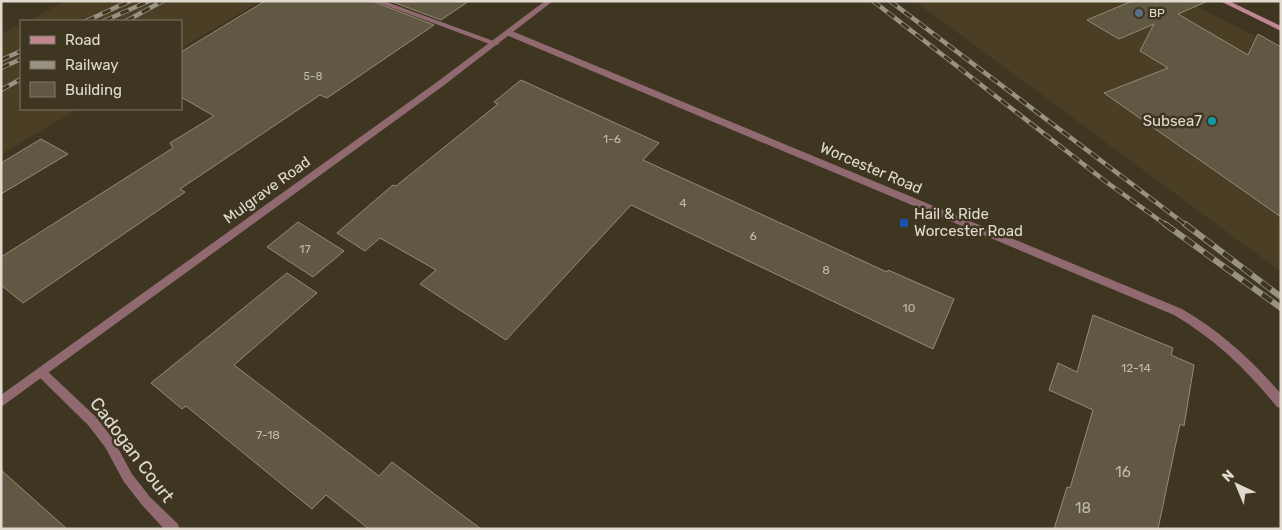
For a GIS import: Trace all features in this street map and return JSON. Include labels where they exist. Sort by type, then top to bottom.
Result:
[{"type":"main road","points":[[1223,1],[1281,29]]},
{"type":"street","points":[[376,1],[495,43]]},
{"type":"street","name":"Mulgrave Road","points":[[1,402],[550,1]]},
{"type":"street","name":"Worcester Road","points":[[509,32],[1178,312],[1196,322],[1227,345],[1281,403]]},
{"type":"street","name":"Cadogan Court","points":[[41,372],[92,421],[109,443],[128,478],[172,529]]},
{"type":"shaded area","points":[[66,1],[261,1],[182,47],[182,20],[29,20]]},
{"type":"shaded area","points":[[915,1],[1185,1],[1281,49],[1281,272]]},
{"type":"shaded area","points":[[20,24],[20,110],[76,110],[1,154],[1,34]]},
{"type":"building","points":[[265,1],[372,1],[434,25],[327,98],[320,95],[180,189],[185,192],[23,303],[1,285],[1,257],[173,148],[170,143],[214,116],[182,98],[182,51]]},
{"type":"building","points":[[390,1],[469,1],[441,20]]},
{"type":"building","name":"Subsea7","points":[[1132,1],[1208,1],[1178,14],[1248,55],[1258,34],[1281,47],[1281,217],[1104,93],[1168,68],[1140,51],[1154,24],[1119,39],[1087,20]]},
{"type":"building","points":[[521,80],[659,143],[643,160],[887,272],[888,270],[954,299],[933,349],[631,205],[506,340],[420,284],[436,270],[380,238],[365,251],[337,233],[393,185],[396,186],[498,104],[494,102]]},
{"type":"building","points":[[41,139],[68,154],[1,194],[1,163]]},
{"type":"building","points":[[298,222],[344,251],[313,277],[267,247]]},
{"type":"building","points":[[287,273],[317,293],[234,365],[379,476],[392,462],[481,529],[369,529],[326,495],[312,509],[186,406],[182,409],[151,383]]},
{"type":"building","points":[[1093,315],[1173,348],[1171,355],[1194,365],[1184,426],[1180,424],[1158,529],[1054,529],[1067,487],[1070,488],[1093,410],[1049,390],[1058,363],[1077,372]]},
{"type":"building","points":[[1,470],[67,529],[1,529]]},
{"type":"railway","points":[[88,20],[130,1]]},
{"type":"railway","points":[[106,20],[149,1]]},
{"type":"railway","points":[[128,20],[163,1]]},
{"type":"railway","points":[[873,1],[1105,181],[1166,225]]},
{"type":"railway","points":[[890,1],[1186,225]]},
{"type":"railway","points":[[1,60],[20,51]]},
{"type":"railway","points":[[1,68],[20,59]]},
{"type":"railway","points":[[1,90],[20,80]]},
{"type":"railway","points":[[1165,224],[1281,308]]},
{"type":"railway","points":[[1185,224],[1281,297]]},
{"type":"place","name":"BP","points":[[1139,13]]},
{"type":"place","name":"Subsea7","points":[[1212,121]]},
{"type":"place","name":"Hail & Ride Worcester Road","points":[[904,223]]}]
